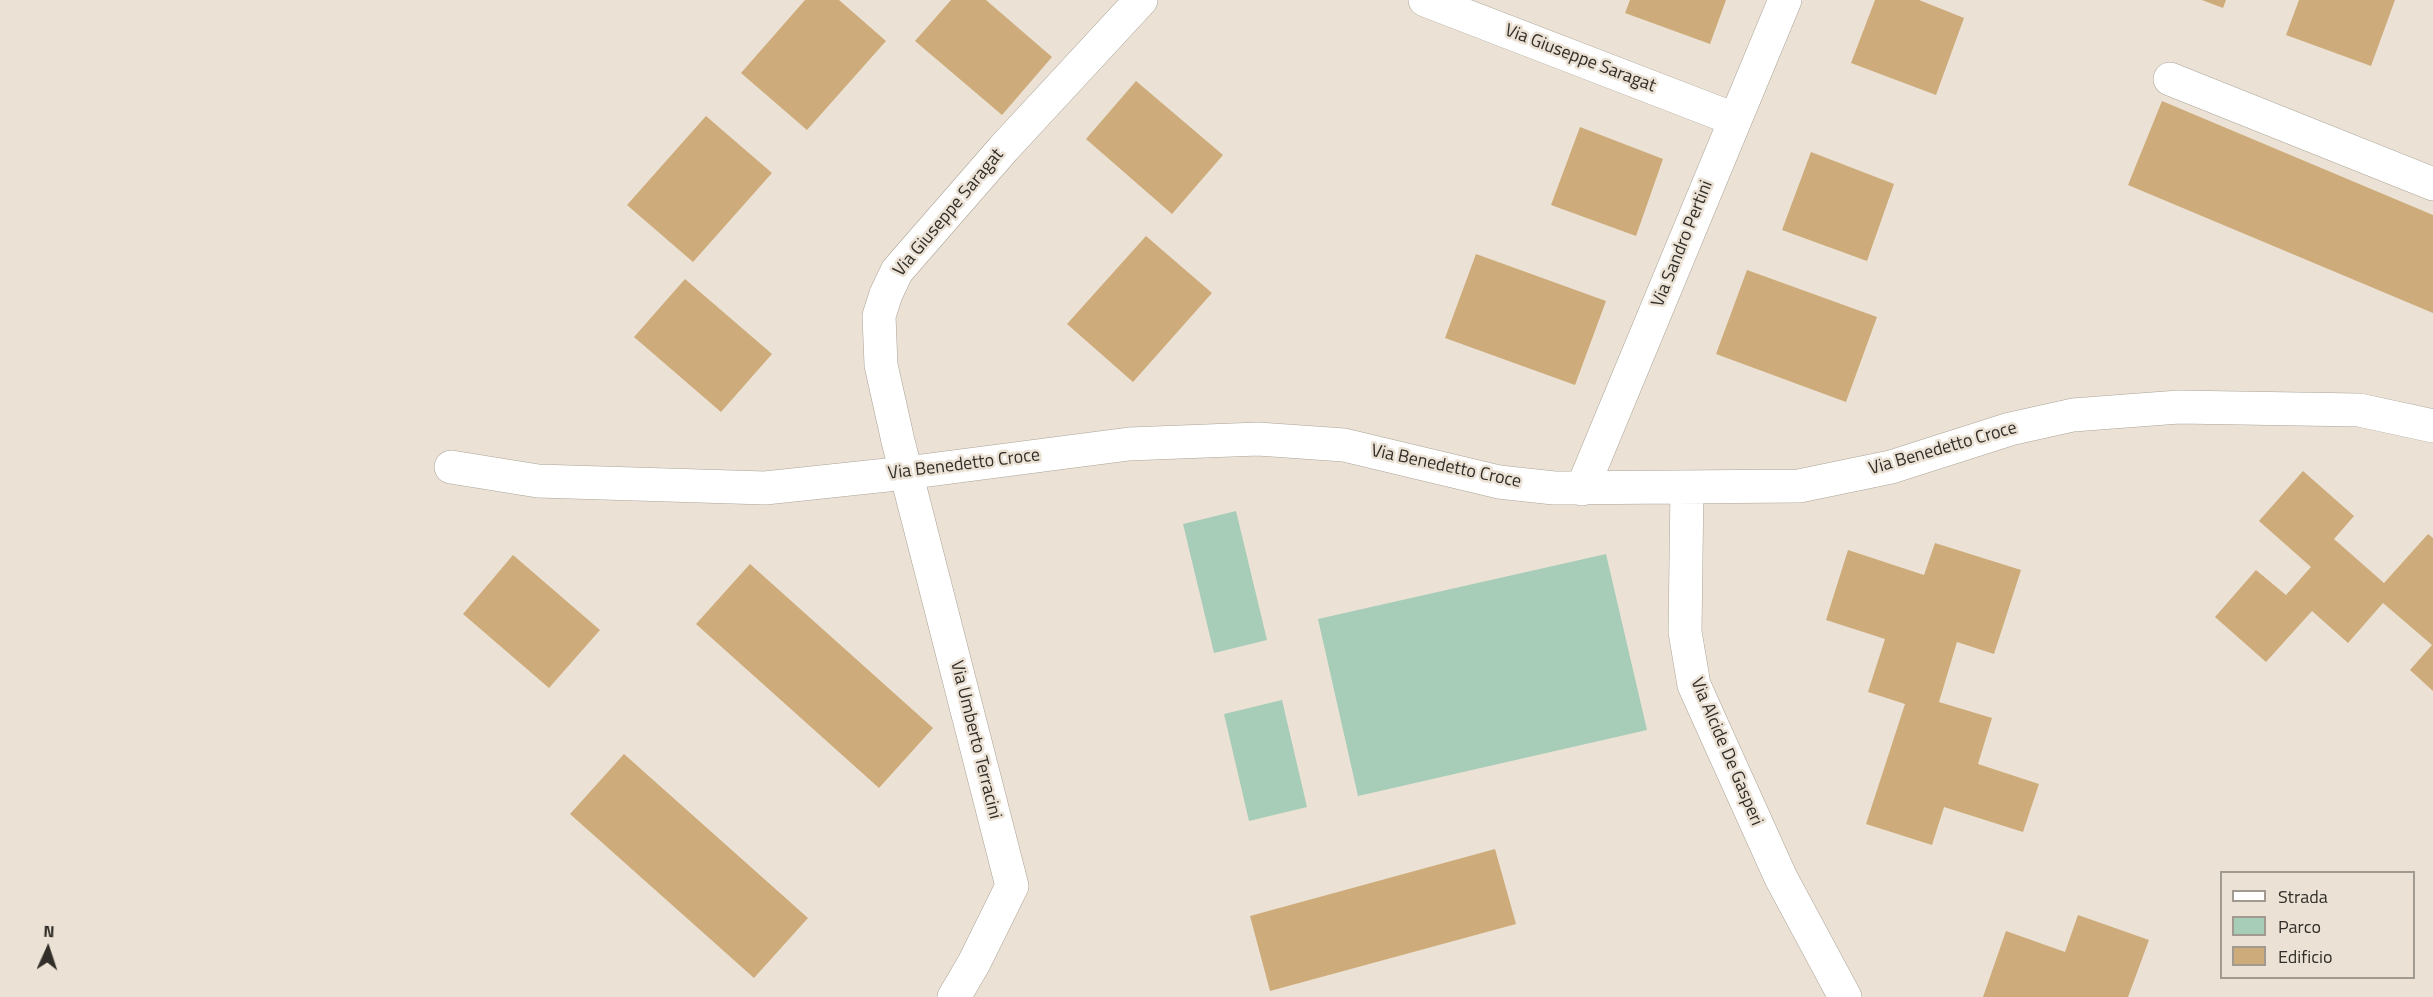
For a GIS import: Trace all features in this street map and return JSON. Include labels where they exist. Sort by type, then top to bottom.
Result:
[{"type":"street","name":"Via Giuseppe Saragat","points":[[906,473],[880,365],[879,316],[893,279],[1004,148],[1141,0]]},
{"type":"street","name":"Via Giuseppe Saragat","points":[[1425,0],[1734,119]]},
{"type":"street","name":"Via Sandro Pertini","points":[[1582,489],[1785,0]]},
{"type":"street","points":[[2170,79],[2433,184]]},
{"type":"street","name":"Via Benedetto Croce","points":[[451,467],[538,481],[765,488],[906,473],[1129,444],[1258,439],[1344,445],[1499,482],[1582,489],[1799,486],[1891,467],[2010,429],[2073,415],[2179,407],[2359,410],[2433,426]]},
{"type":"street","name":"Via Umberto Terracini","points":[[906,473],[1012,886],[974,963],[954,997]]},
{"type":"street","name":"Via Alcide De Gasperi","points":[[1688,487],[1685,632],[1694,685],[1781,878],[1845,997]]},
{"type":"green space","points":[[1236,511],[1267,640],[1214,653],[1183,524]]},
{"type":"green space","points":[[1606,554],[1647,730],[1358,796],[1318,619]]},
{"type":"green space","points":[[1282,700],[1307,807],[1249,821],[1224,714]]},
{"type":"building","points":[[805,0],[839,0],[886,41],[807,130],[741,73]]},
{"type":"building","points":[[951,0],[986,0],[1052,57],[1002,115],[915,41]]},
{"type":"building","points":[[1630,0],[1726,0],[1710,44],[1625,13]]},
{"type":"building","points":[[1875,0],[1919,0],[1964,18],[1936,95],[1851,63]]},
{"type":"building","points":[[2202,0],[2226,0],[2223,8]]},
{"type":"building","points":[[2299,0],[2395,0],[2371,66],[2286,35]]},
{"type":"building","points":[[1136,81],[1223,155],[1172,214],[1086,139]]},
{"type":"building","points":[[2162,101],[2433,215],[2433,313],[2128,185]]},
{"type":"building","points":[[706,116],[772,173],[693,262],[627,205]]},
{"type":"building","points":[[1580,127],[1663,159],[1636,236],[1551,205]]},
{"type":"building","points":[[1811,152],[1894,184],[1867,261],[1782,230]]},
{"type":"building","points":[[1146,236],[1212,293],[1133,382],[1067,324]]},
{"type":"building","points":[[1476,254],[1606,301],[1575,385],[1445,338]]},
{"type":"building","points":[[1747,270],[1877,317],[1846,402],[1716,354]]},
{"type":"building","points":[[685,279],[772,354],[721,412],[634,337]]},
{"type":"building","points":[[2303,471],[2354,516],[2334,539],[2384,583],[2428,534],[2433,538],[2433,691],[2410,670],[2432,645],[2383,603],[2348,643],[2312,611],[2266,662],[2215,617],[2256,570],[2286,595],[2311,567],[2259,521]]},
{"type":"building","points":[[1935,543],[2021,570],[1994,654],[1957,642],[1939,702],[1992,718],[1978,764],[2039,784],[2023,832],[1944,807],[1932,845],[1866,824],[1905,704],[1868,692],[1885,639],[1826,620],[1848,550],[1924,575]]},
{"type":"building","points":[[513,555],[600,630],[549,688],[463,614]]},
{"type":"building","points":[[750,564],[933,728],[879,788],[696,624]]},
{"type":"building","points":[[624,754],[808,918],[754,978],[570,814]]},
{"type":"building","points":[[1495,849],[1516,924],[1270,991],[1250,916]]},
{"type":"building","points":[[2078,915],[2149,940],[2128,997],[1983,997],[2006,931],[2065,952]]}]
